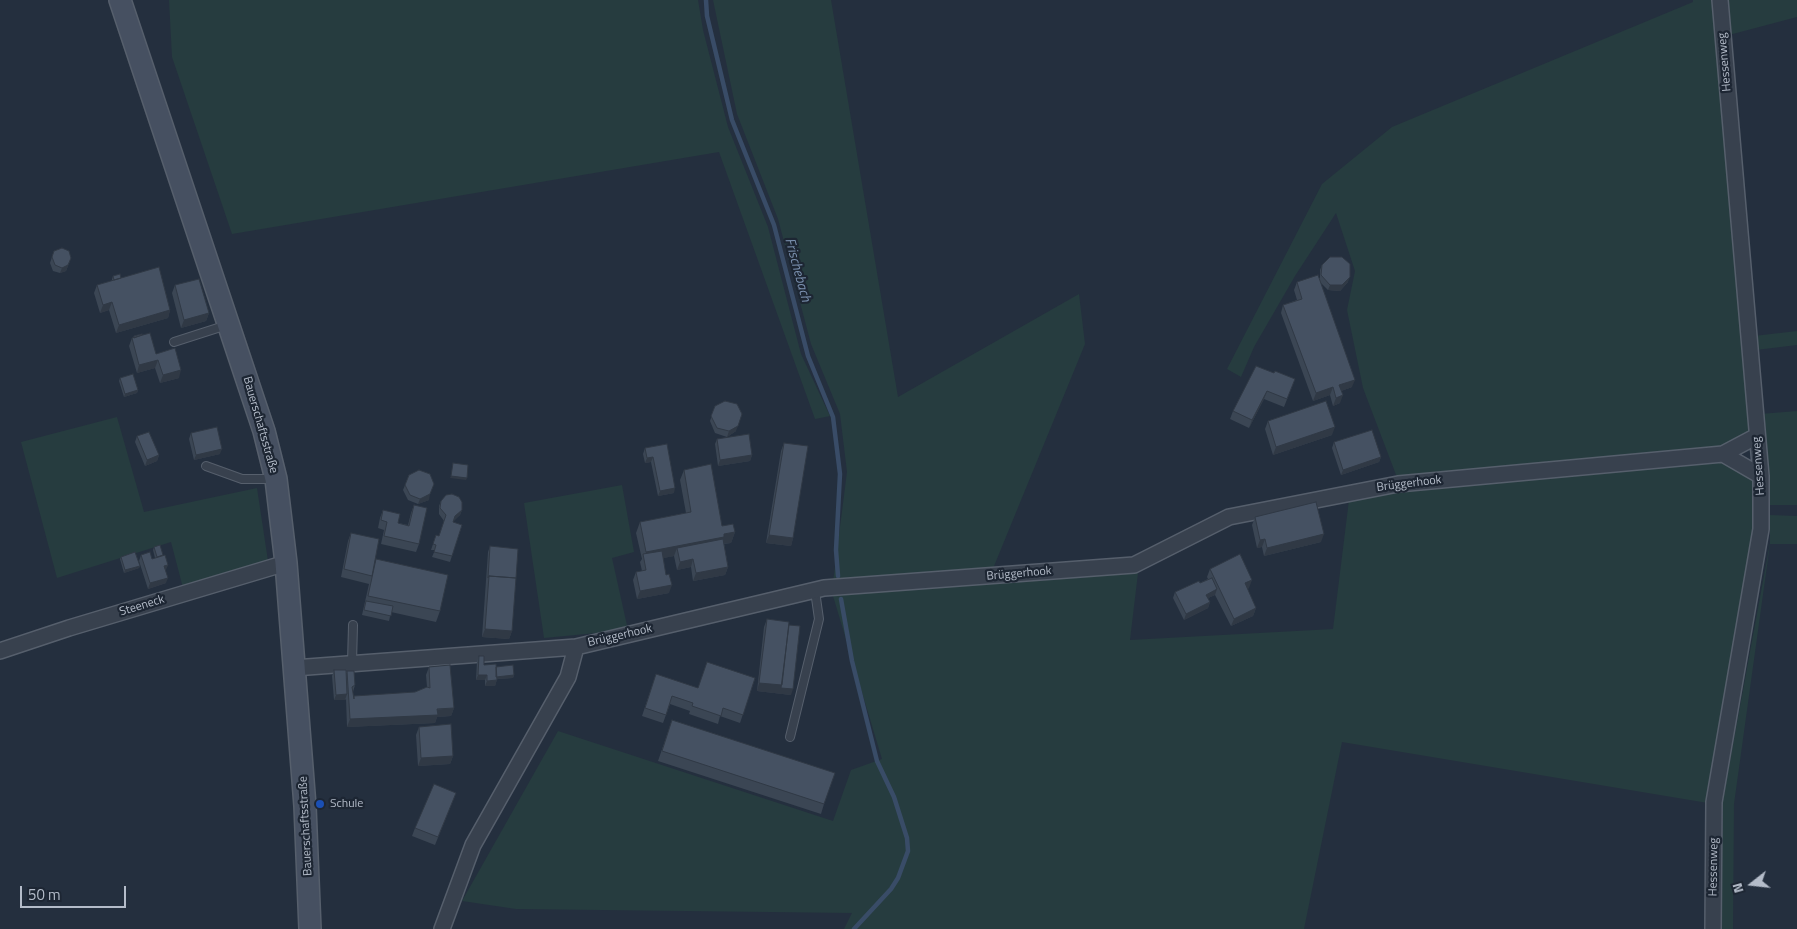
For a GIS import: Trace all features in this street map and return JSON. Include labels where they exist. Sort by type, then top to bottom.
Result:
[{"type":"street","name":"Bauerschaftsstraße","points":[[120,0],[264,431],[276,479],[286,563],[306,814],[310,929]]},
{"type":"street","name":"Hessenweg","points":[[1713,929],[1714,802],[1761,528],[1761,476],[1756,436],[1720,0]]},
{"type":"street","points":[[1723,454],[1756,436]]},
{"type":"street","points":[[1723,454],[1761,476]]},
{"type":"street","name":"Brüggerhook","points":[[442,929],[473,845],[568,677],[576,647],[815,591],[1134,565],[1229,517],[1398,484],[1723,454]]},
{"type":"street","name":"Steeneck","points":[[0,651],[78,625],[286,563]]},
{"type":"street","points":[[294,668],[576,647]]},
{"type":"lane","points":[[174,342],[229,325]]},
{"type":"lane","points":[[206,466],[242,479],[276,479]]},
{"type":"lane","points":[[790,736],[819,618],[815,591]]},
{"type":"lane","points":[[352,625],[352,663]]},
{"type":"green space","points":[[169,0],[698,0],[703,30],[728,127],[768,227],[801,354],[830,416],[815,419],[719,152],[232,234],[172,57]]},
{"type":"green space","points":[[713,0],[831,0],[898,397],[1079,294],[1085,344],[992,571],[990,584],[1138,573],[1130,640],[1333,629],[1349,500],[1406,489],[1720,462],[1755,481],[1754,533],[1708,803],[1342,742],[1304,929],[844,929],[852,913],[516,909],[462,901],[558,731],[833,821],[851,770],[882,759],[833,596],[964,585],[971,571],[833,582],[847,472],[840,414],[811,344],[778,219],[737,114]]},
{"type":"green space","points":[[1693,0],[1712,0],[1750,432],[1718,449],[1398,480],[1363,388],[1347,310],[1355,271],[1336,213],[1295,276],[1254,347],[1241,377],[1227,369],[1322,184],[1392,127],[1693,2]]},
{"type":"green space","points":[[1726,0],[1797,0],[1797,17],[1729,35]]},
{"type":"green space","points":[[1797,331],[1797,345],[1756,350],[1754,336]]},
{"type":"green space","points":[[1797,411],[1797,505],[1767,505],[1760,414]]},
{"type":"green space","points":[[117,417],[144,512],[257,488],[268,561],[183,588],[171,542],[57,578],[21,442]]},
{"type":"green space","points":[[622,485],[634,552],[612,558],[628,630],[544,638],[524,503]]},
{"type":"green space","points":[[1770,515],[1797,516],[1797,544],[1770,544],[1734,804],[1733,929],[1720,929],[1723,799],[1770,543]]},
{"type":"building","points":[[62,248],[69,251],[71,258],[68,265],[62,268],[55,265],[52,257],[54,251]]},
{"type":"building","points":[[1330,257],[1342,257],[1350,264],[1350,277],[1342,285],[1330,285],[1321,275],[1322,265]]},
{"type":"building","points":[[159,267],[170,310],[119,325],[112,302],[103,305],[97,285]]},
{"type":"building","points":[[120,274],[121,278],[114,280],[113,276]]},
{"type":"building","points":[[1318,275],[1355,380],[1339,385],[1343,395],[1336,398],[1333,387],[1316,393],[1283,305],[1302,299],[1297,282]]},
{"type":"building","points":[[199,279],[209,313],[184,320],[175,285]]},
{"type":"building","points":[[150,333],[156,354],[175,348],[181,370],[163,375],[158,360],[139,365],[132,338]]},
{"type":"building","points":[[1256,366],[1295,379],[1287,399],[1267,391],[1252,420],[1233,411]]},
{"type":"building","points":[[133,374],[138,390],[125,394],[120,378]]},
{"type":"building","points":[[725,401],[737,404],[742,414],[738,426],[729,431],[717,428],[711,416],[715,406]]},
{"type":"building","points":[[1326,401],[1335,427],[1276,447],[1268,421]]},
{"type":"building","points":[[217,427],[222,449],[196,455],[191,433]]},
{"type":"building","points":[[1372,430],[1381,457],[1343,470],[1334,442]]},
{"type":"building","points":[[149,432],[159,455],[147,460],[137,436]]},
{"type":"building","points":[[749,434],[752,455],[720,460],[717,439]]},
{"type":"building","points":[[784,443],[808,446],[793,538],[769,535]]},
{"type":"building","points":[[667,444],[675,488],[660,491],[653,457],[647,458],[645,448]]},
{"type":"building","points":[[453,463],[468,465],[467,478],[451,476]]},
{"type":"building","points":[[711,464],[722,526],[733,524],[735,532],[724,534],[724,537],[646,552],[640,522],[691,512],[684,470]]},
{"type":"building","points":[[419,470],[430,474],[434,484],[430,494],[420,499],[410,495],[405,485],[409,475]]},
{"type":"building","points":[[452,494],[459,497],[462,502],[462,510],[455,516],[453,522],[462,525],[452,556],[434,552],[436,545],[433,544],[436,535],[439,536],[446,515],[440,508],[441,501],[446,495]]},
{"type":"building","points":[[1316,502],[1324,534],[1267,548],[1265,539],[1260,540],[1255,517]]},
{"type":"building","points":[[414,505],[427,508],[419,544],[384,536],[387,522],[381,520],[383,510],[400,514],[398,523],[409,526]]},
{"type":"building","points":[[351,533],[379,539],[372,576],[344,569]]},
{"type":"building","points":[[723,539],[728,567],[696,573],[693,559],[680,562],[677,548]]},
{"type":"building","points":[[160,545],[163,555],[157,557],[154,547]]},
{"type":"building","points":[[490,546],[518,549],[516,578],[489,576],[488,578]]},
{"type":"building","points":[[662,551],[666,575],[669,574],[672,585],[640,591],[636,572],[646,570],[643,554]]},
{"type":"building","points":[[135,552],[140,566],[125,570],[121,557]]},
{"type":"building","points":[[150,552],[152,559],[165,555],[168,565],[164,566],[168,578],[150,583],[141,555]]},
{"type":"building","points":[[1240,554],[1252,580],[1245,583],[1256,608],[1234,619],[1210,569]]},
{"type":"building","points":[[376,559],[448,575],[440,611],[368,596]]},
{"type":"building","points":[[489,576],[516,578],[512,631],[485,629]]},
{"type":"building","points":[[1212,578],[1217,589],[1206,595],[1210,602],[1186,614],[1175,592],[1199,581],[1200,583]]},
{"type":"building","points":[[366,601],[393,606],[391,616],[364,610]]},
{"type":"building","points":[[767,619],[789,622],[782,685],[759,683]]},
{"type":"building","points":[[789,625],[800,626],[793,689],[781,688]]},
{"type":"building","points":[[479,656],[484,656],[484,665],[496,664],[497,680],[487,681],[487,675],[478,675]]},
{"type":"building","points":[[707,662],[755,678],[743,715],[723,708],[721,716],[692,706],[693,703],[672,696],[666,715],[645,708],[656,674],[698,688]]},
{"type":"building","points":[[450,665],[454,708],[437,709],[438,715],[350,719],[347,671],[354,671],[355,685],[352,687],[354,699],[354,696],[415,692],[427,687],[430,688],[429,667]]},
{"type":"building","points":[[513,665],[514,675],[496,677],[496,667]]},
{"type":"building","points":[[334,670],[346,670],[347,694],[336,695]]},
{"type":"building","points":[[672,720],[835,773],[824,804],[662,751]]},
{"type":"building","points":[[451,724],[453,756],[421,758],[419,727]]},
{"type":"building","points":[[434,784],[456,793],[438,837],[415,828]]},
{"type":"waterway","name":"Frischebach","points":[[706,0],[707,16],[732,120],[774,225],[808,356],[833,417],[840,474],[836,550],[838,576]]},
{"type":"waterway","points":[[841,599],[852,661],[877,761],[894,797],[907,838],[908,851],[898,878],[891,889],[854,929]]},
{"type":"place","name":"Schule","points":[[320,804]]}]
